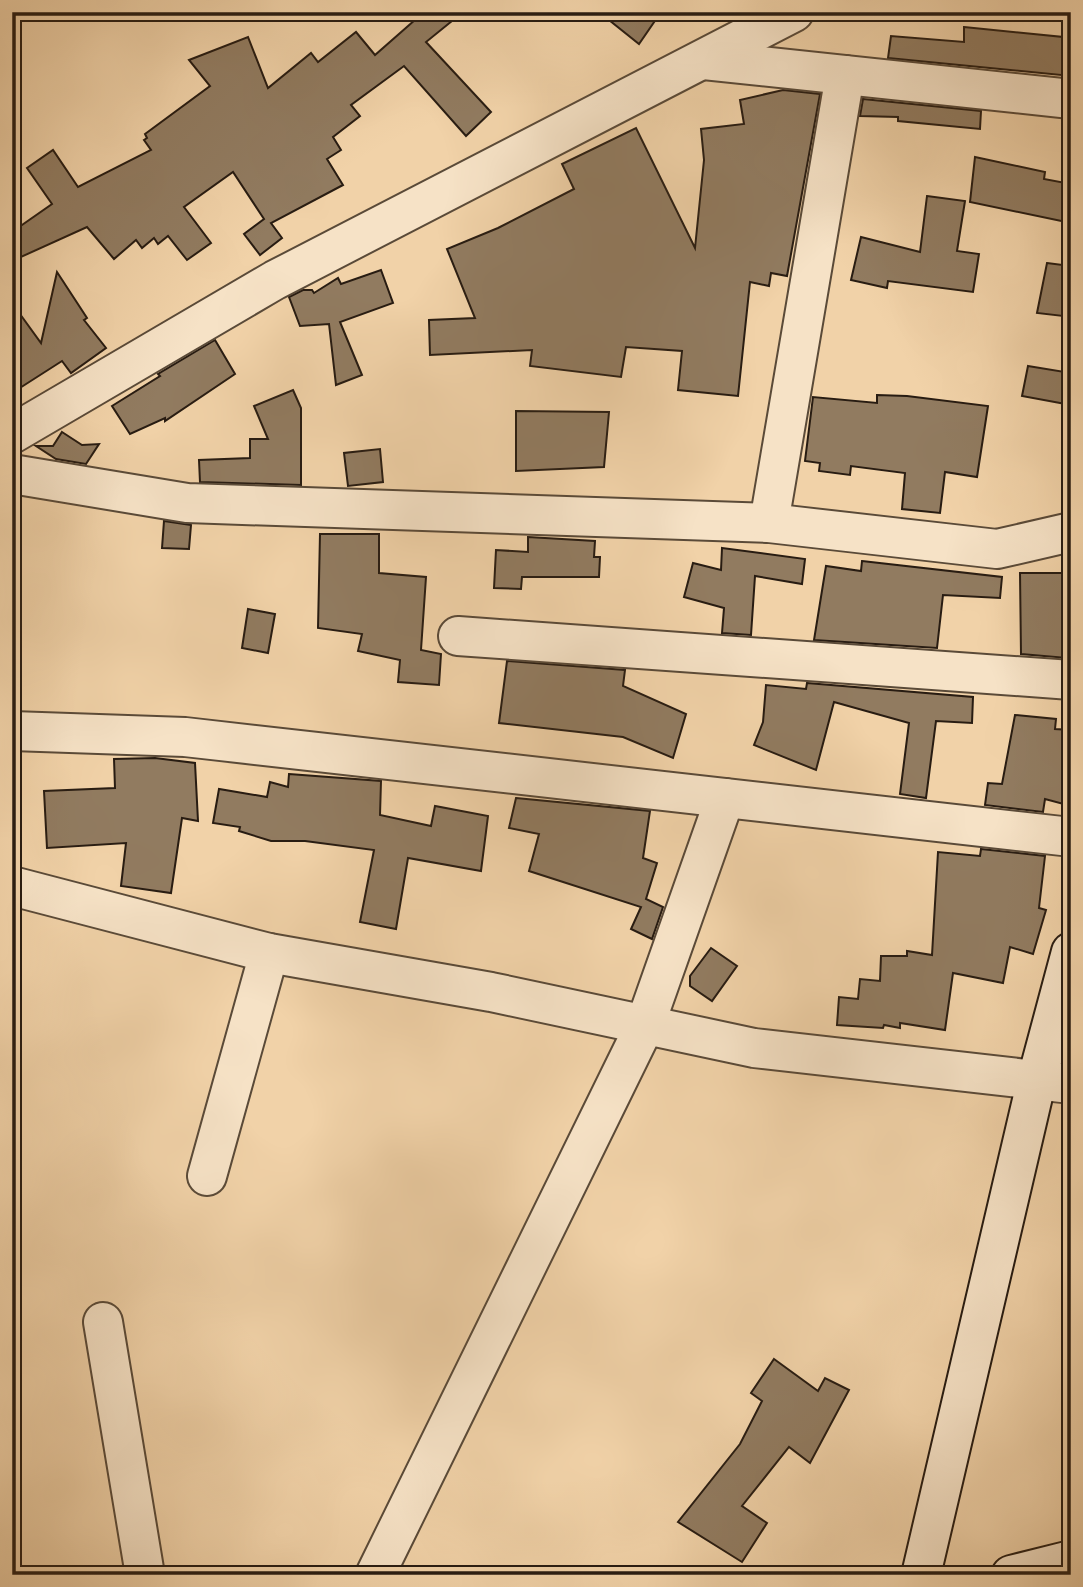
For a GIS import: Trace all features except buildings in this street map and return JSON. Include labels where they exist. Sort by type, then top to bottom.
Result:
[{"type":"street","points":[[12,434],[275,280],[794,12]]},
{"type":"street","points":[[704,60],[1071,99]]},
{"type":"street","points":[[769,523],[845,75]]},
{"type":"street","points":[[12,474],[187,503],[769,523],[997,549],[1071,531]]},
{"type":"street","points":[[458,636],[1071,680]]},
{"type":"street","points":[[12,731],[185,737],[1071,836]]},
{"type":"street","points":[[375,1575],[646,1025],[725,798]]},
{"type":"street","points":[[12,886],[269,953],[491,992],[754,1048],[1054,1082]]},
{"type":"street","points":[[921,1575],[1054,1082],[1071,952]]},
{"type":"street","points":[[207,1176],[269,953]]},
{"type":"street","points":[[103,1321],[145,1575]]},
{"type":"street","points":[[1011,1575],[1071,1560]]}]
